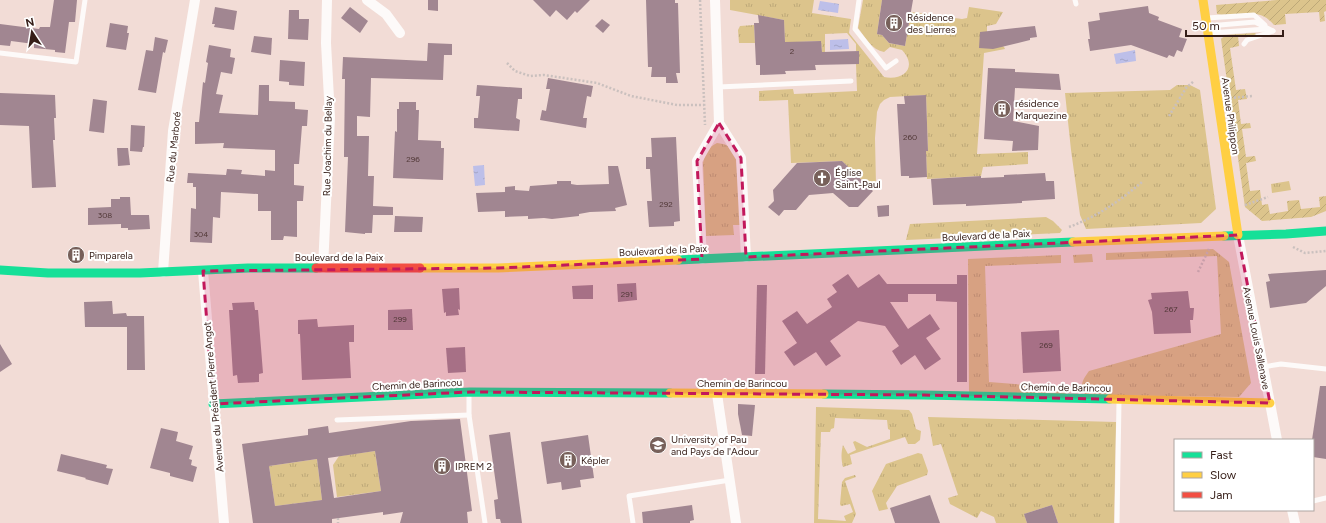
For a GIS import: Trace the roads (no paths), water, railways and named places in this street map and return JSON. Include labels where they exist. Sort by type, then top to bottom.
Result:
[{"type":"main road","name":"Avenue Philippon","points":[[1204,0],[1238,235]]},
{"type":"main road","name":"Boulevard de la Paix","points":[[0,270],[48,273],[163,272],[248,268],[498,268],[1210,236],[1286,234],[1326,231]]},
{"type":"main road","name":"Chemin de Barincou","points":[[213,404],[470,392],[924,395],[1270,403]]},
{"type":"street","name":"Rue du Marboré","points":[[163,272],[173,131],[195,0]]},
{"type":"street","name":"Rue Joachim du Bellay","points":[[323,268],[330,117],[326,44],[327,0]]},
{"type":"street","points":[[367,0],[386,14],[400,33]]},
{"type":"street","points":[[702,259],[697,161],[719,123],[715,0]]},
{"type":"street","points":[[719,123],[741,158],[746,257]]},
{"type":"street","name":"Avenue Louis Sallenave","points":[[1238,235],[1277,439]]},
{"type":"street","name":"Avenue du Président Pierre Angot","points":[[203,271],[224,523]]},
{"type":"street","points":[[717,394],[736,523]]},
{"type":"street","points":[[1292,511],[1295,523]]},
{"type":"lane","points":[[0,53],[76,62],[85,0]]},
{"type":"lane","points":[[859,0],[855,29],[886,68],[896,61]]},
{"type":"lane","points":[[1207,26],[1254,15],[1273,31],[1247,40],[1244,44]]},
{"type":"lane","points":[[1207,26],[1269,28]]},
{"type":"lane","points":[[718,87],[851,81]]},
{"type":"lane","points":[[1263,367],[1281,364],[1326,369]]},
{"type":"lane","points":[[470,392],[469,415],[485,523]]},
{"type":"lane","points":[[1118,523],[1119,400]]},
{"type":"lane","points":[[337,420],[469,415]]},
{"type":"lane","points":[[633,523],[629,496],[730,480]]},
{"type":"lane","points":[[1314,501],[1326,498]]},
{"type":"water","points":[[820,1],[839,4],[838,13],[818,10]]},
{"type":"water","points":[[848,39],[849,49],[830,50],[830,40]]},
{"type":"water","points":[[1135,50],[1136,61],[1116,64],[1114,54]]},
{"type":"water","points":[[484,165],[485,185],[475,186],[473,166]]},
{"type":"place","name":"Résidence des Lierres","points":[[894,23]]},
{"type":"place","name":"résidence Marquezine","points":[[1002,109]]},
{"type":"place","name":"Église Saint-Paul","points":[[822,178]]},
{"type":"place","name":"Pimparela","points":[[76,255]]},
{"type":"place","name":"University of Pau and Pays de l'Adour","points":[[658,445]]},
{"type":"place","name":"Képler","points":[[568,460]]},
{"type":"place","name":"IPREM 2","points":[[442,466]]}]
